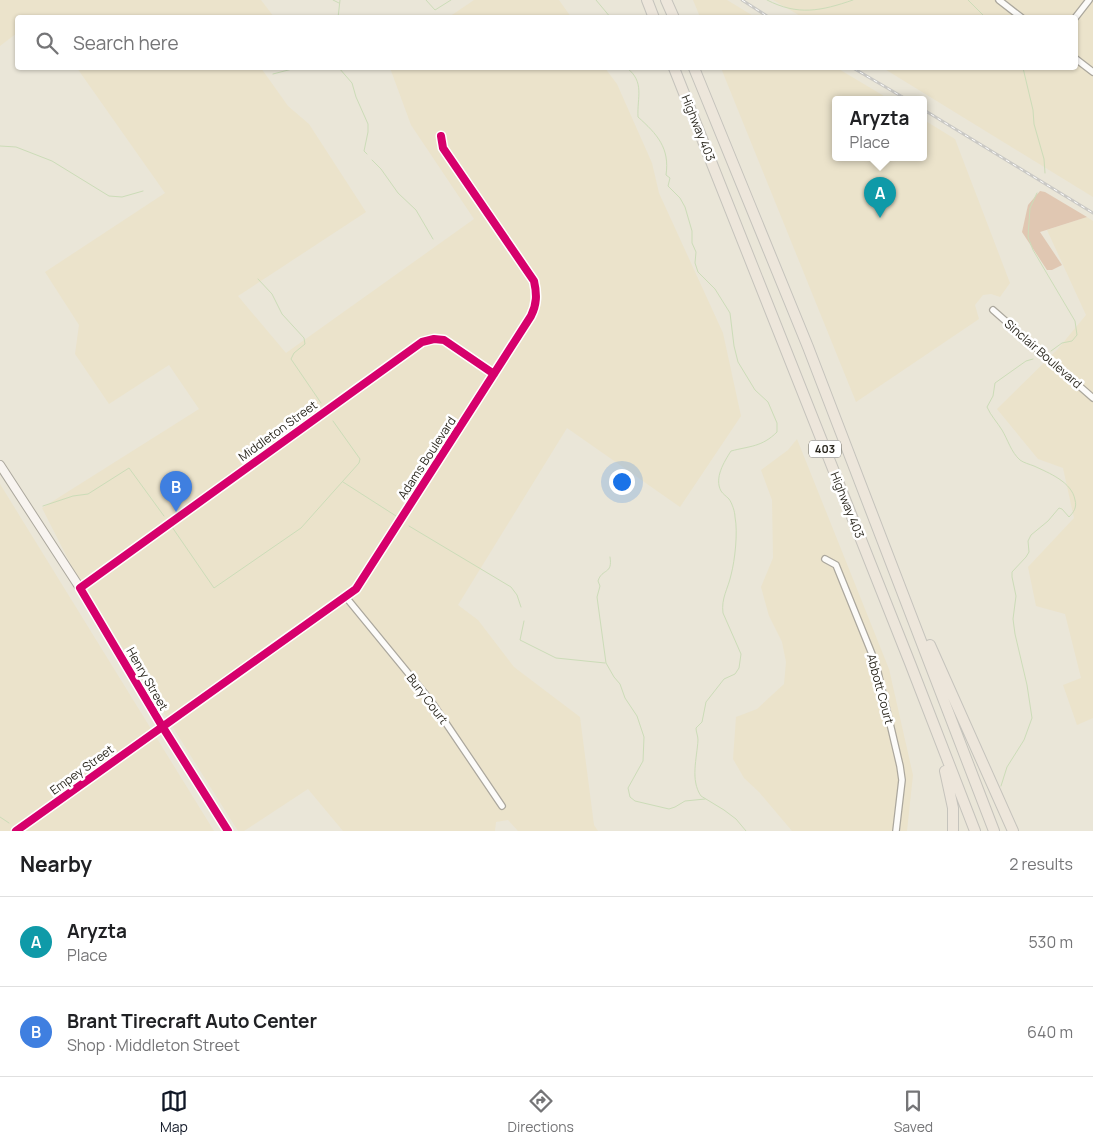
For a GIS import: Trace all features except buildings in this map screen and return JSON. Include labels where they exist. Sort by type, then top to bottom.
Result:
[{"type":"highway","points":[[647,0],[653,15]]},
{"type":"highway","points":[[666,0],[673,15]]},
{"type":"highway","name":"Highway 403","points":[[675,70],[975,831]]},
{"type":"highway","name":"Highway 403","points":[[695,70],[808,347],[994,831]]},
{"type":"highway","points":[[894,567],[903,583],[1013,831]]},
{"type":"highway","points":[[910,663],[912,675],[937,744],[951,793],[953,831]]},
{"type":"main road","name":"Henry Street","points":[[0,465],[80,588],[162,726],[228,831]]},
{"type":"street","points":[[999,0],[1018,15]]},
{"type":"street","points":[[1078,15],[1090,0]]},
{"type":"street","points":[[1078,61],[1093,72]]},
{"type":"street","name":"Adams Boulevard","points":[[162,726],[356,589],[536,307],[534,281],[443,148],[441,136]]},
{"type":"street","name":"Sinclair Boulevard","points":[[993,310],[1093,398]]},
{"type":"street","name":"Middleton Street","points":[[80,588],[422,342],[434,339],[444,340],[494,374]]},
{"type":"street","name":"Abbott Court","points":[[825,559],[836,565],[876,664],[902,780],[896,831]]},
{"type":"street","name":"Bury Court","points":[[345,596],[431,701],[502,806]]},
{"type":"street","name":"Empey Street","points":[[16,831],[162,726]]},
{"type":"shaded area","points":[[0,0],[261,0],[272,15],[15,15],[15,35],[0,46]]},
{"type":"shaded area","points":[[474,0],[559,0],[570,15],[452,15]]},
{"type":"shaded area","points":[[693,0],[727,0],[752,15],[699,15]]},
{"type":"shaded area","points":[[773,0],[1093,0],[1093,197],[886,70],[1078,70],[1078,15],[799,15]]},
{"type":"shaded area","points":[[78,70],[262,70],[288,106],[309,124],[366,212],[238,296],[286,353],[474,219],[411,125],[391,70],[606,70],[617,84],[652,163],[659,193],[723,333],[741,416],[680,507],[567,428],[458,605],[478,620],[514,667],[580,717],[594,825],[598,831],[518,831],[508,820],[496,822],[495,831],[343,831],[308,789],[244,831],[238,831],[72,567],[42,508],[199,409],[169,365],[109,404],[75,354],[79,325],[45,272],[165,193]]},
{"type":"shaded area","points":[[722,70],[840,70],[884,96],[832,96],[832,161],[927,161],[927,122],[955,139],[1010,283],[1000,297],[991,294],[983,295],[975,305],[979,319],[856,402]]},
{"type":"shaded area","points":[[1040,191],[1045,192],[1087,217],[1040,232],[1062,265],[1052,270],[1047,270],[1022,232],[1028,205]]},
{"type":"shaded area","points":[[1087,217],[1093,221],[1093,718],[1077,725],[1063,685],[1081,678],[1065,614],[1036,606],[1028,567],[1074,518],[1063,468],[1038,459],[997,409],[1057,350],[1086,315],[1047,230]]},
{"type":"shaded area","points":[[797,439],[889,669],[913,775],[907,831],[792,831],[759,792],[744,778],[733,759],[736,717],[757,709],[784,684],[786,662],[782,642],[769,616],[761,587],[773,558],[772,500],[761,470],[788,450]]},
{"type":"shaded area","points":[[0,484],[214,831],[0,831]]},
{"type":"waterway","points":[[333,0],[339,3]]},
{"type":"waterway","points":[[338,15],[340,0]]},
{"type":"waterway","points":[[426,0],[435,10],[451,0]]},
{"type":"waterway","points":[[596,0],[608,15]]},
{"type":"waterway","points":[[767,0],[799,10],[820,9],[853,0]]},
{"type":"waterway","points":[[968,0],[983,15]]},
{"type":"waterway","points":[[273,74],[288,70]]},
{"type":"waterway","points":[[341,70],[352,83],[368,124],[364,151],[367,154]]},
{"type":"waterway","points":[[629,70],[638,84],[638,117],[661,142],[666,157],[666,175],[670,178],[668,186],[680,198],[685,207],[692,231],[692,243],[696,252],[695,263],[698,272],[715,289],[730,313],[738,362],[755,390],[768,402],[777,423],[777,432],[766,441],[731,451],[719,476],[721,491],[729,499],[733,508],[736,530],[734,562],[724,598],[723,613],[741,654],[739,668],[735,674],[724,679],[706,702],[702,722],[696,728],[698,740],[695,776],[698,790],[701,796],[736,819],[746,831]]},
{"type":"waterway","points":[[1023,70],[1033,110],[1034,124],[1044,159],[1045,173]]},
{"type":"waterway","points":[[0,146],[16,147],[52,161],[109,196],[122,197],[143,191]]},
{"type":"waterway","points":[[372,160],[398,193],[416,210],[433,239]]},
{"type":"waterway","points":[[1037,193],[1030,208],[1028,237],[1033,250],[1075,321],[1077,335],[1072,341],[1062,343],[1051,351]]},
{"type":"waterway","points":[[258,279],[272,294],[282,314],[304,338],[305,344],[294,353],[291,359],[321,403]]},
{"type":"waterway","points":[[1001,786],[1007,767],[1024,740],[1032,718],[1027,685],[1015,634],[1013,619],[1016,596],[1012,572],[1029,552],[1028,541],[1031,535],[1048,521],[1059,508],[1069,517],[1076,505],[1073,494],[1065,483],[1017,457],[987,407],[993,396],[995,383],[1026,361],[1033,359]]},
{"type":"waterway","points":[[172,527],[214,588],[301,528],[359,463],[360,459],[333,421]]},
{"type":"waterway","points":[[43,506],[73,496],[88,494],[129,468],[164,516]]},
{"type":"waterway","points":[[343,482],[396,516]]},
{"type":"waterway","points":[[409,526],[511,587],[517,595],[521,607]]},
{"type":"waterway","points":[[610,557],[610,567],[602,574],[598,581],[600,586],[597,597],[606,663],[637,716],[644,737],[643,761],[628,788],[630,797],[635,801],[669,809],[685,801],[705,799]]},
{"type":"waterway","points":[[524,621],[520,640],[556,658],[605,663]]},
{"type":"waterway","points":[[0,817],[9,823]]},
{"type":"railway","points":[[742,0],[765,15]]},
{"type":"railway","points":[[856,70],[901,96]]},
{"type":"railway","points":[[927,112],[1093,213]]},
{"type":"cycle path","points":[[16,831],[356,589],[531,316],[536,299],[534,281],[443,148],[441,136]]},
{"type":"cycle path","points":[[228,831],[162,726],[80,588],[422,342],[434,339],[444,340],[494,374]]},
{"type":"place","name":"Aryzta","points":[[880,218]]},
{"type":"place","name":"Brant Tirecraft Auto Center","points":[[176,512]]}]
